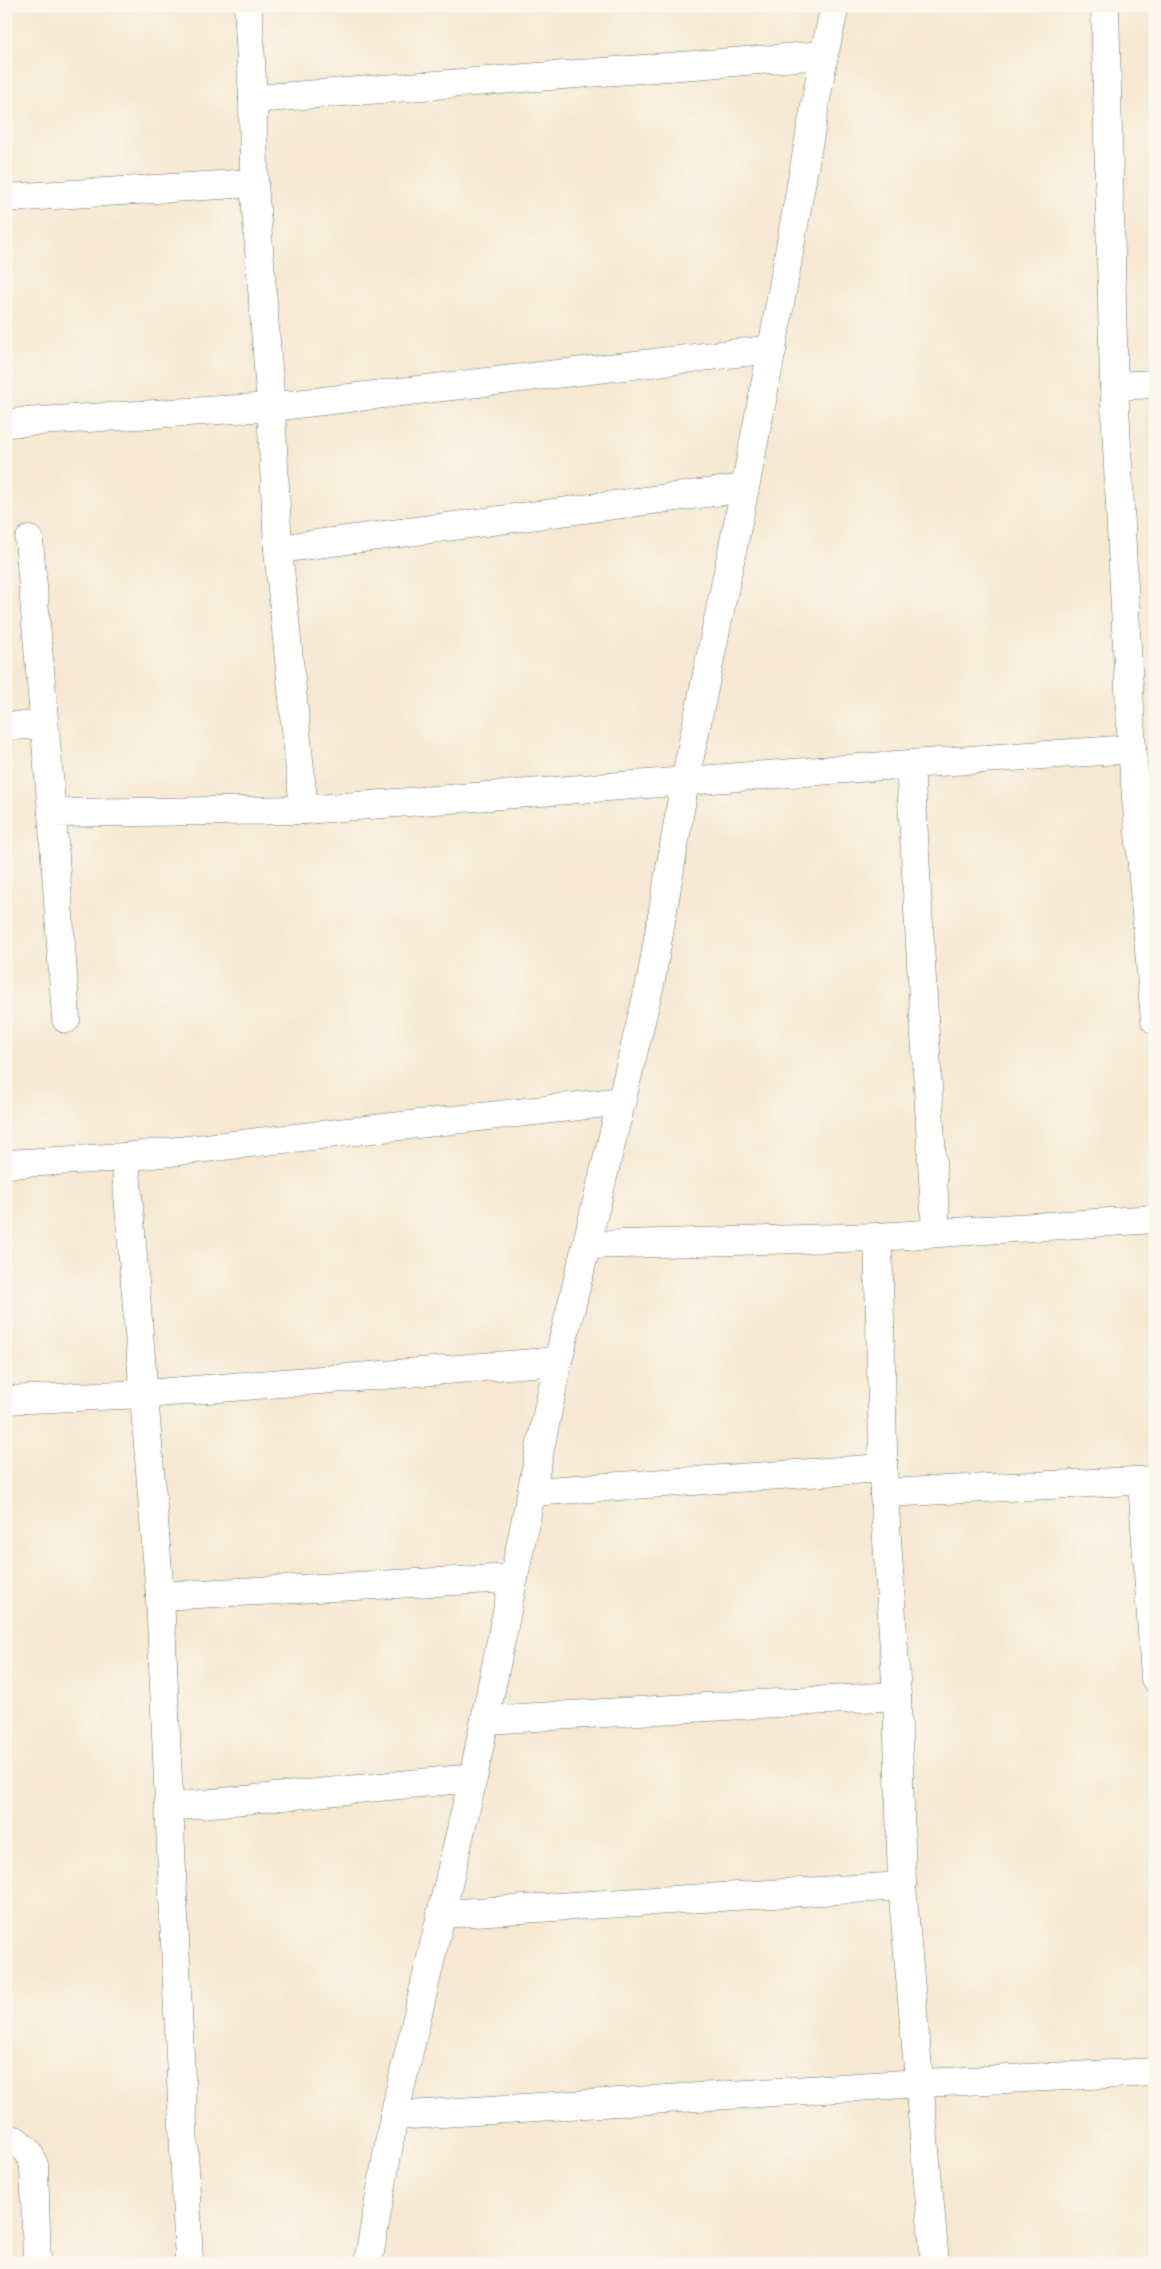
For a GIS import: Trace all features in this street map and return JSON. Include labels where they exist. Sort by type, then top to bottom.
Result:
[{"type":"street","points":[[248,6],[253,99],[254,183],[271,407],[278,549],[304,810]]},
{"type":"street","points":[[368,2263],[394,2116],[473,1778],[558,1361],[652,980],[686,781],[746,488],[824,55],[835,6]]},
{"type":"street","points":[[1105,6],[1114,386],[1132,749],[1155,1020]]},
{"type":"street","points":[[253,99],[824,55]]},
{"type":"street","points":[[6,198],[254,183]]},
{"type":"street","points":[[6,422],[271,407],[772,349]]},
{"type":"street","points":[[1114,386],[1155,384]]},
{"type":"street","points":[[278,549],[746,488]]},
{"type":"street","points":[[29,540],[52,813],[66,1019]]},
{"type":"street","points":[[6,726],[44,725]]},
{"type":"street","points":[[52,813],[304,810],[1132,749]]},
{"type":"street","points":[[910,764],[936,1232]]},
{"type":"street","points":[[6,1164],[125,1157],[623,1101]]},
{"type":"street","points":[[125,1157],[160,1596],[189,2263]]},
{"type":"street","points":[[588,1245],[878,1237],[1155,1219]]},
{"type":"street","points":[[878,1237],[883,1480],[896,1696],[902,1886],[921,2083],[935,2263]]},
{"type":"street","points":[[6,1400],[145,1394],[558,1361]]},
{"type":"street","points":[[532,1492],[883,1480],[1148,1481],[1155,1678]]},
{"type":"street","points":[[160,1596],[514,1578]]},
{"type":"street","points":[[485,1720],[896,1696]]},
{"type":"street","points":[[170,1807],[473,1778]]},
{"type":"street","points":[[441,1914],[902,1886]]},
{"type":"street","points":[[394,2116],[921,2083],[1155,2072]]},
{"type":"street","points":[[6,2141],[15,2140],[28,2151],[34,2165],[37,2263]]}]
